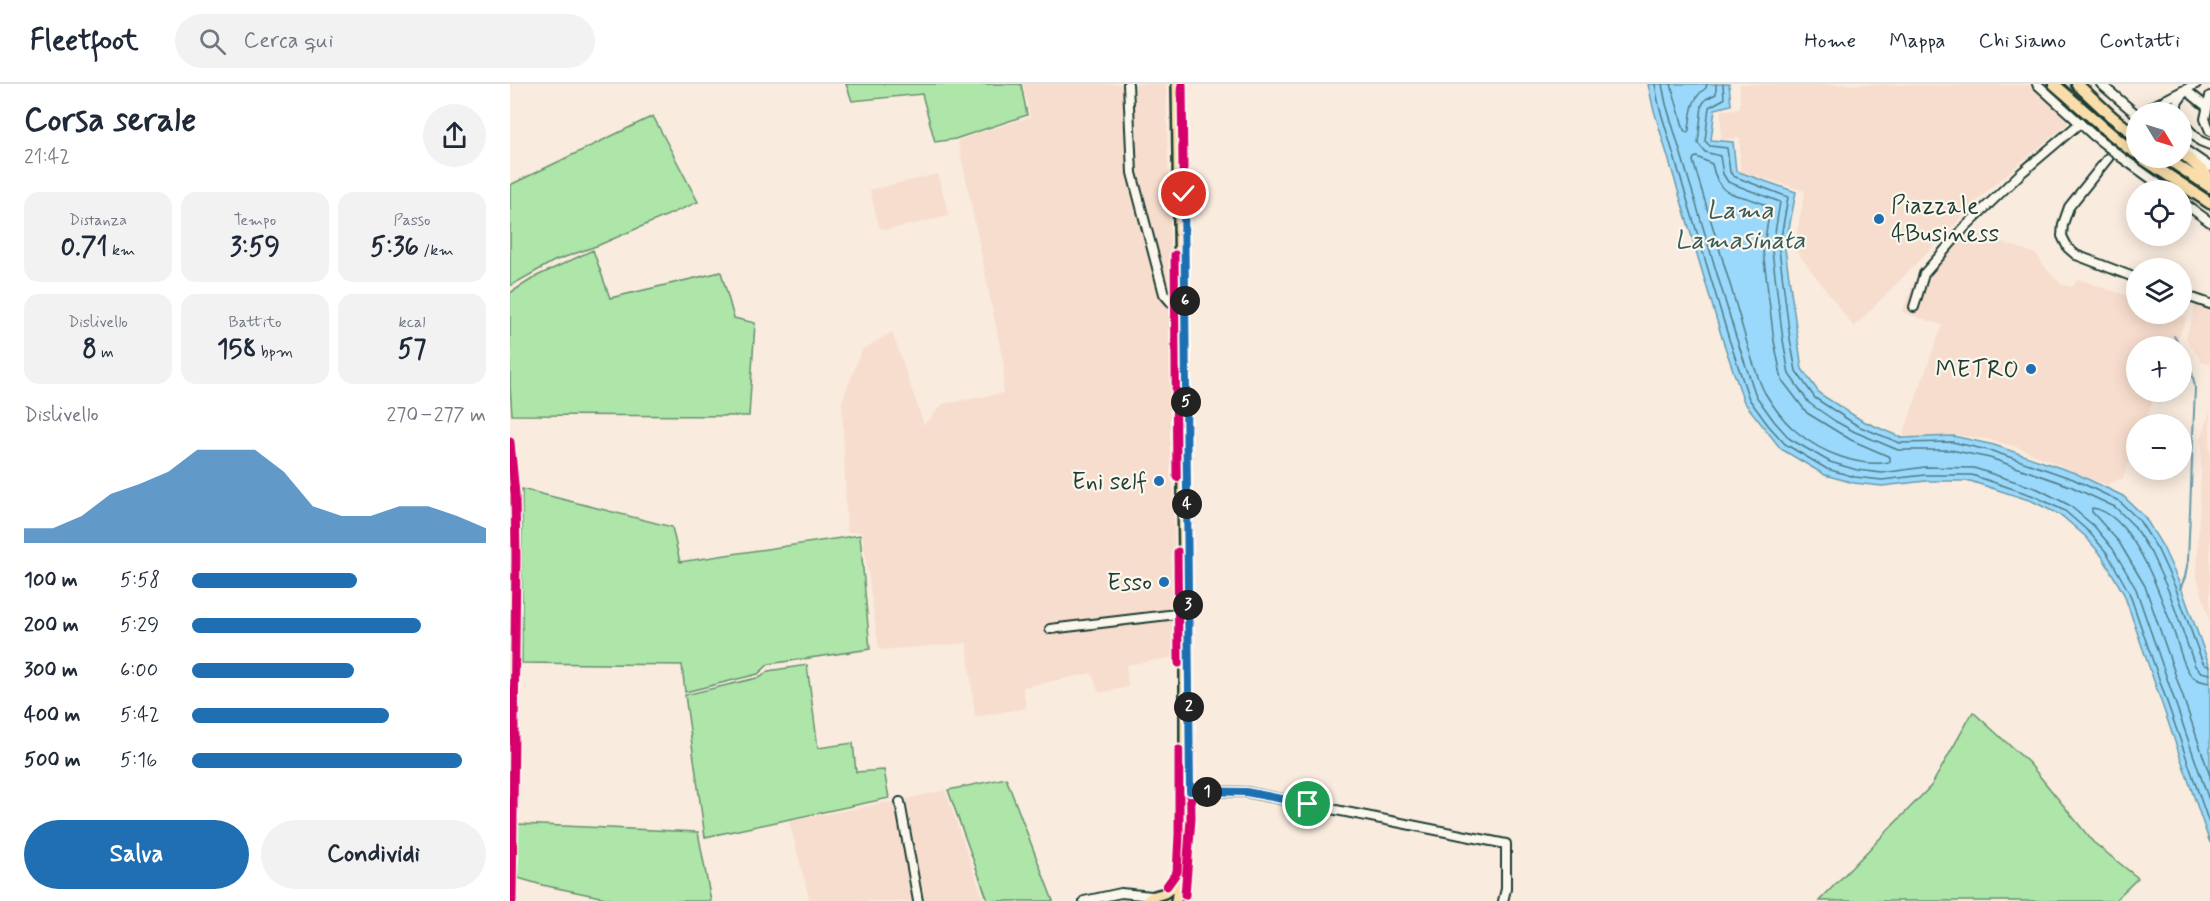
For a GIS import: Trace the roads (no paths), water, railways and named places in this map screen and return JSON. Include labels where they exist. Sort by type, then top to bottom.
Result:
[{"type":"highway","points":[[2054,84],[2126,145]]},
{"type":"highway","points":[[2077,84],[2126,128]]},
{"type":"highway","points":[[2192,162],[2210,178]]},
{"type":"highway","points":[[2157,168],[2210,203]]},
{"type":"highway","points":[[2181,168],[2210,187]]},
{"type":"main road","points":[[1154,897],[1174,901],[1185,843],[1185,613],[1177,84]]},
{"type":"main road","points":[[1154,897],[1180,877]]},
{"type":"street","points":[[1128,84],[1132,173],[1164,294],[1175,307],[1180,308]]},
{"type":"street","points":[[2037,84],[2093,135],[2153,180]]},
{"type":"street","points":[[2101,84],[2126,105]]},
{"type":"street","points":[[2161,102],[2196,84]]},
{"type":"street","points":[[2186,90],[2207,107]]},
{"type":"street","points":[[2178,102],[2186,90]]},
{"type":"street","points":[[2210,96],[2205,119],[2210,131]]},
{"type":"street","points":[[1914,307],[1924,274],[1965,227],[2020,174],[2080,123]]},
{"type":"street","points":[[2192,134],[2200,141],[2210,145]]},
{"type":"street","points":[[2126,136],[2069,207],[2063,224],[2062,236],[2068,248],[2076,255],[2126,274]]},
{"type":"street","points":[[2192,155],[2210,167]]},
{"type":"street","points":[[2192,209],[2210,222]]},
{"type":"street","points":[[2192,297],[2209,302]]},
{"type":"street","points":[[510,442],[516,494],[512,901]]},
{"type":"street","points":[[1050,629],[1185,613]]},
{"type":"street","points":[[1185,791],[1246,792],[1506,844],[1506,889],[1503,901]]},
{"type":"street","points":[[900,802],[918,901]]},
{"type":"street","points":[[1089,900],[1128,893],[1154,897]]},
{"type":"street","points":[[1128,893],[1138,901]]},
{"type":"street","points":[[1108,901],[1115,894]]},
{"type":"water","name":"Lama Lamasinata","points":[[1648,84],[1729,84],[1731,105],[1715,109],[1711,140],[1733,142],[1736,171],[1796,192],[1785,249],[1802,369],[1820,394],[1861,420],[1902,438],[1953,436],[1994,445],[2075,473],[2123,496],[2144,516],[2163,547],[2181,587],[2210,667],[2210,843],[2124,594],[2102,556],[2085,536],[2062,516],[2032,501],[1970,481],[1926,481],[1882,486],[1854,483],[1825,475],[1781,449],[1744,402],[1723,341]]},
{"type":"waterway","points":[[2180,589],[2188,561],[2195,387],[2192,373]]},
{"type":"place","name":"Piazzale 4Business","points":[[1879,219]]},
{"type":"place","name":"METRO","points":[[2031,369]]},
{"type":"place","name":"Eni self","points":[[1159,481]]},
{"type":"place","name":"Esso","points":[[1164,582]]}]
